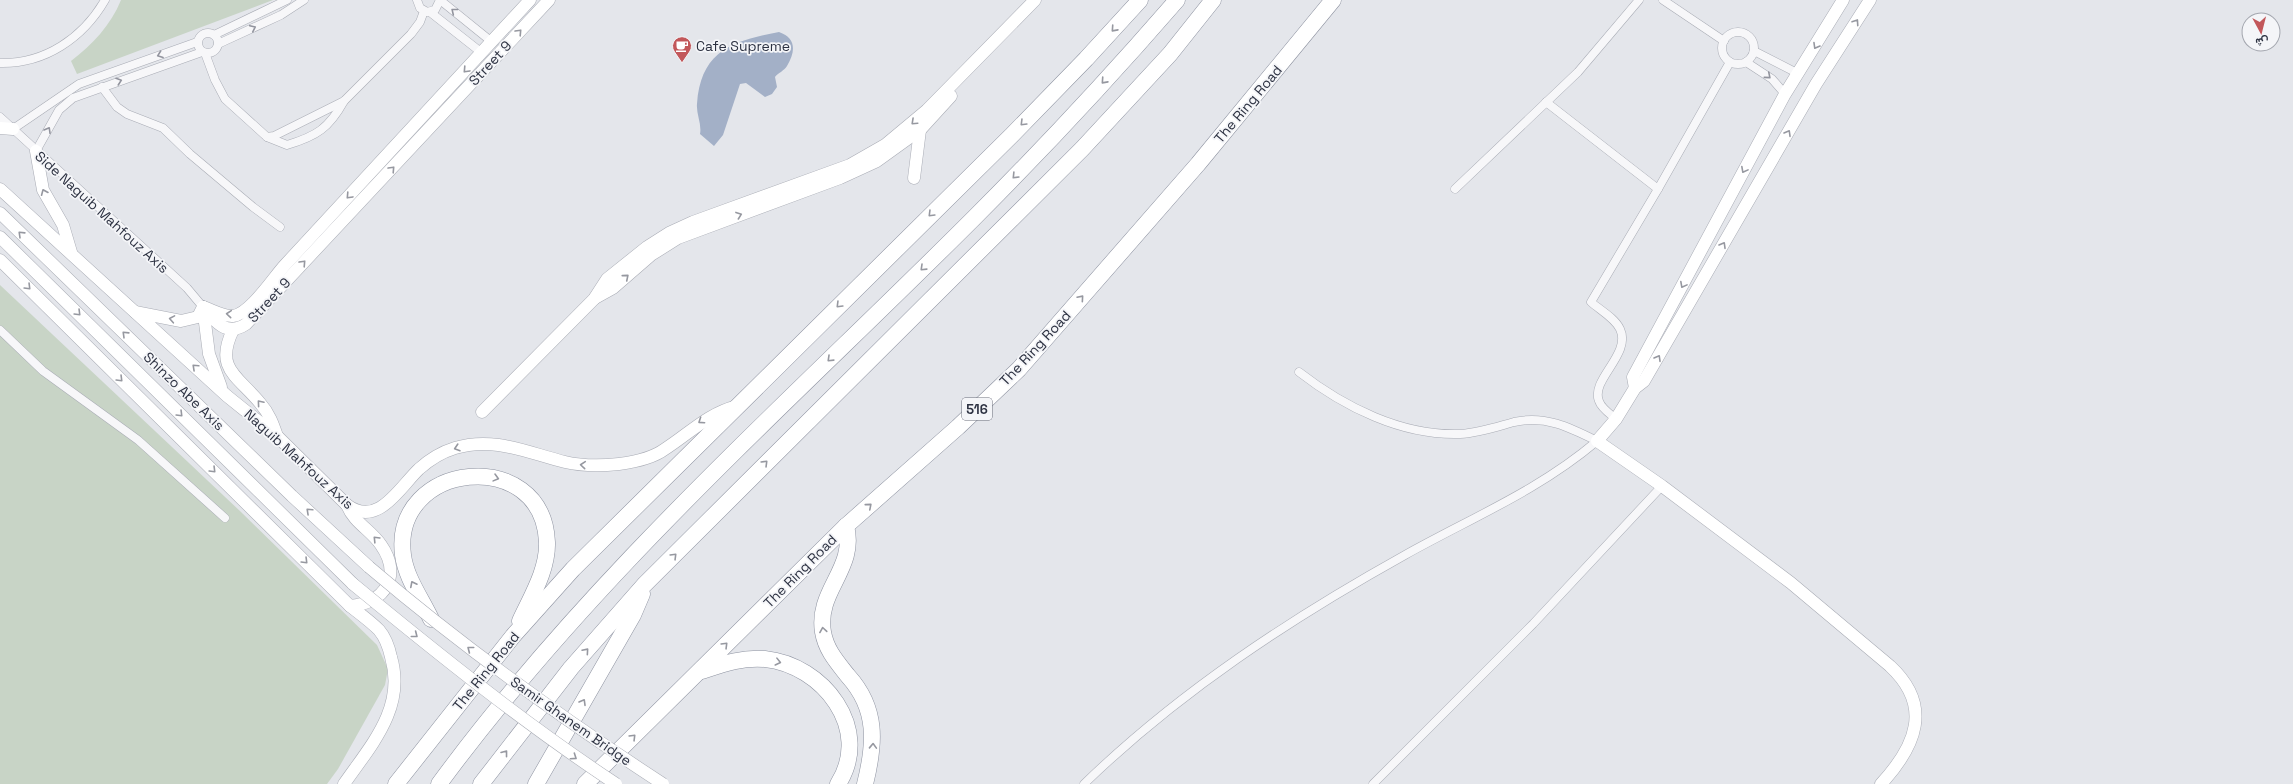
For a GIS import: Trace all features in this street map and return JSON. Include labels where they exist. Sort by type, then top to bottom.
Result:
[{"type":"highway","name":"The Ring Road","points":[[396,784],[513,636],[573,569],[1012,135],[1086,59],[1140,0]]},
{"type":"highway","points":[[439,784],[505,698],[550,644],[621,565],[686,498],[973,218],[1062,128],[1177,0]]},
{"type":"highway","points":[[481,784],[571,668],[644,585],[1082,149],[1170,54],[1213,0]]},
{"type":"highway","name":"The Ring Road","points":[[585,784],[846,526],[958,427],[1019,369],[1198,164],[1333,0]]},
{"type":"highway","points":[[431,618],[409,576],[405,565],[403,543],[408,521],[416,506],[427,494],[446,482],[467,476],[489,476],[510,483],[527,495],[540,512],[546,533],[547,554],[541,574],[513,636]]},
{"type":"highway","points":[[846,526],[849,542],[847,558],[824,603],[822,623],[829,652],[857,687],[872,724],[873,750],[866,784]]},
{"type":"highway","points":[[536,784],[633,615],[644,585]]},
{"type":"highway","points":[[699,672],[733,661],[766,660],[792,667],[816,680],[839,705],[848,726],[850,738],[848,761],[838,784]]},
{"type":"main road","name":"Street 9","points":[[203,307],[233,316],[242,313],[250,306],[285,265],[530,0]]},
{"type":"main road","name":"Street 9","points":[[203,307],[218,324],[233,330],[246,324],[258,313],[549,0]]},
{"type":"main road","points":[[640,258],[658,240],[681,227],[838,169],[874,152],[906,130],[961,73],[972,66],[1035,0]]},
{"type":"main road","points":[[1635,388],[1634,377],[1786,94],[1843,0]]},
{"type":"main road","points":[[1870,0],[1816,84],[1644,381],[1635,388],[1616,419],[1597,441],[1662,486],[1791,583],[1890,666],[1904,680],[1915,705],[1915,729],[1906,750],[1881,784]]},
{"type":"main road","points":[[482,412],[594,299],[607,279],[640,258],[688,234],[865,167],[888,154],[920,130],[963,84],[972,66]]},
{"type":"main road","points":[[0,128],[13,129]]},
{"type":"main road","points":[[914,178],[920,130]]},
{"type":"main road","points":[[36,151],[43,190],[64,230],[72,252]]},
{"type":"main road","name":"Naguib Mahfouz Axis","points":[[0,189],[72,252],[227,396],[278,437],[347,505],[362,512],[380,509],[426,463],[444,453],[464,446],[498,444],[579,464],[619,464],[642,459],[664,450],[709,416],[737,406]]},
{"type":"main road","name":"Shinzo Abe Axis","points":[[0,213],[292,496],[368,567]]},
{"type":"main road","name":"Shinzo Abe Axis","points":[[0,237],[353,584]]},
{"type":"main road","points":[[0,260],[350,606],[379,630],[385,640],[392,661],[395,684],[392,706],[385,727],[344,784]]},
{"type":"main road","points":[[135,312],[186,320],[198,317],[203,307]]},
{"type":"main road","points":[[203,307],[205,334],[211,362],[215,375],[227,396]]},
{"type":"main road","points":[[233,330],[225,352],[228,367],[261,403],[271,418],[278,437]]},
{"type":"main road","points":[[347,505],[353,517],[382,546],[390,572],[387,587],[377,599],[363,605],[350,606]]},
{"type":"main road","name":"Samir Ghanem Bridge","points":[[368,567],[431,618],[539,701],[663,784]]},
{"type":"main road","name":"Samir Ghanem Bridge","points":[[353,584],[514,712],[569,753],[616,784]]},
{"type":"street","points":[[0,63],[24,61],[45,55],[65,44],[82,31],[97,14],[105,0]]},
{"type":"street","points":[[13,129],[79,84],[197,42],[203,33],[214,35],[287,0]]},
{"type":"street","points":[[36,151],[65,104],[82,94],[204,52],[213,52],[218,44],[281,15],[304,0]]},
{"type":"street","points":[[417,0],[418,5],[482,53]]},
{"type":"street","points":[[427,11],[435,10],[440,0],[492,42]]},
{"type":"street","points":[[1455,189],[1578,72],[1639,0]]},
{"type":"street","points":[[1663,0],[1724,41]]},
{"type":"street","points":[[267,136],[281,134],[344,100],[411,34],[427,11]]},
{"type":"street","points":[[1733,33],[1745,34],[1753,43],[1754,51],[1746,62],[1738,64],[1730,62],[1724,55],[1724,41],[1733,33]]},
{"type":"street","points":[[214,35],[218,44]]},
{"type":"street","points":[[197,42],[204,52],[215,80],[226,99],[267,136],[287,145],[314,135],[325,129],[334,119],[344,100]]},
{"type":"street","points":[[1754,51],[1799,74]]},
{"type":"street","points":[[1616,419],[1600,403],[1598,394],[1620,349],[1622,334],[1614,322],[1591,302],[1658,189],[1730,62]]},
{"type":"street","points":[[1746,62],[1772,79],[1786,94]]},
{"type":"street","points":[[102,87],[117,107],[126,114],[163,128],[190,154],[253,207],[280,227]]},
{"type":"street","points":[[1546,102],[1658,189]]},
{"type":"street","name":"Side Naguib Mahfouz Axis","points":[[0,117],[187,288],[203,307]]},
{"type":"street","points":[[0,330],[43,371],[138,440],[225,518]]},
{"type":"street","points":[[1084,784],[1149,726],[1256,646],[1329,598],[1404,555],[1533,487],[1597,441],[1571,428],[1543,419],[1522,420],[1491,429],[1460,434],[1438,433],[1411,428],[1381,419],[1352,407],[1324,391],[1299,372]]},
{"type":"street","points":[[1373,784],[1533,624],[1662,486]]},
{"type":"green space","points":[[121,0],[273,0],[77,74],[71,61],[100,34],[112,18]]},
{"type":"green space","points":[[0,285],[241,512],[377,645],[388,669],[385,685],[338,769],[327,784],[0,784]]},
{"type":"water","points":[[779,32],[789,38],[793,46],[793,50],[787,66],[775,77],[777,87],[772,94],[765,97],[746,83],[740,84],[723,135],[714,146],[700,134],[697,112],[700,86],[705,71],[722,51],[734,44],[762,35]]},
{"type":"place","name":"Cafe Supreme","points":[[682,63]]}]
